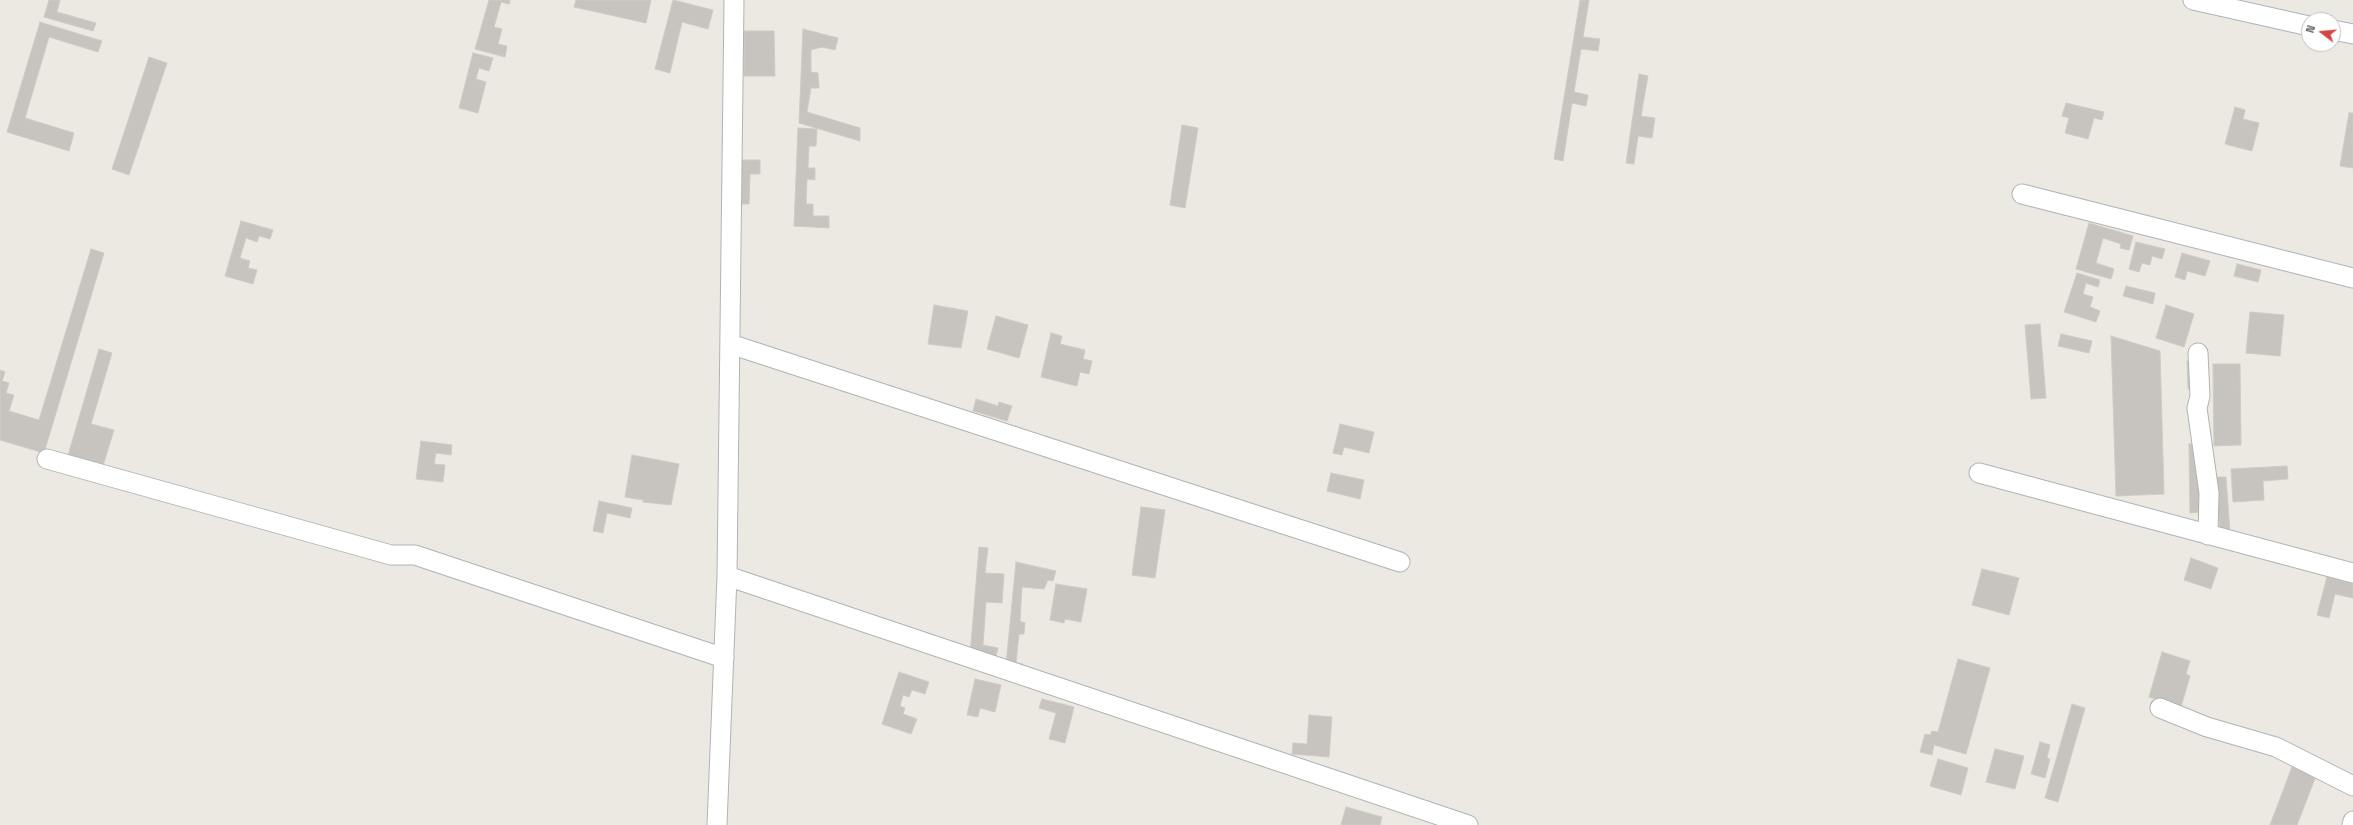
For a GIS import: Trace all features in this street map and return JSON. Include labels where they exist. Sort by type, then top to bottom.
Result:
[{"type":"street","points":[[717,825],[727,576],[734,0]]},
{"type":"street","points":[[2193,0],[2301,24]]},
{"type":"street","points":[[2341,32],[2353,34]]},
{"type":"street","points":[[2022,194],[2353,278]]},
{"type":"street","points":[[730,344],[1400,562]]},
{"type":"street","points":[[2198,353],[2200,396],[2197,408],[2209,493],[2208,535]]},
{"type":"street","points":[[48,459],[391,555],[415,555],[724,658]]},
{"type":"street","points":[[1979,473],[2353,573]]},
{"type":"street","points":[[727,576],[1468,825]]},
{"type":"street","points":[[2160,708],[2207,727],[2276,747],[2353,786]]},
{"type":"street","points":[[2352,825],[2353,821]]},
{"type":"building","points":[[49,0],[60,0],[57,12],[96,23],[93,31],[44,17]]},
{"type":"building","points":[[489,0],[510,0],[509,4],[501,2],[494,27],[502,29],[498,44],[507,46],[505,57],[475,49]]},
{"type":"building","points":[[576,0],[651,0],[646,23],[574,7]]},
{"type":"building","points":[[673,0],[713,10],[708,29],[682,22],[670,73],[655,69]]},
{"type":"building","points":[[1580,0],[1589,0],[1583,37],[1600,39],[1598,51],[1581,49],[1574,92],[1588,95],[1586,106],[1572,103],[1563,161],[1554,159]]},
{"type":"building","points":[[40,22],[102,41],[98,52],[49,37],[25,118],[74,133],[69,151],[7,132]]},
{"type":"building","points":[[803,29],[838,38],[835,50],[822,47],[811,50],[811,72],[818,73],[819,88],[811,88],[807,112],[860,128],[860,141],[799,123]]},
{"type":"building","points":[[744,31],[774,31],[775,76],[744,76]]},
{"type":"building","points":[[473,53],[493,58],[489,71],[479,68],[476,79],[486,82],[478,113],[459,108]]},
{"type":"building","points":[[149,57],[167,63],[129,175],[112,169]]},
{"type":"building","points":[[1639,74],[1648,76],[1641,116],[1655,118],[1652,138],[1638,136],[1634,164],[1626,163]]},
{"type":"building","points":[[2066,103],[2104,112],[2102,120],[2094,118],[2088,139],[2065,133],[2069,118],[2062,116]]},
{"type":"building","points":[[2235,107],[2245,110],[2243,119],[2259,123],[2252,151],[2225,144]]},
{"type":"building","points":[[2349,113],[2353,113],[2353,168],[2340,166]]},
{"type":"building","points":[[1182,125],[1198,128],[1185,208],[1170,205]]},
{"type":"building","points":[[798,128],[817,129],[816,146],[809,146],[808,168],[815,168],[815,180],[807,179],[806,204],[813,204],[813,216],[829,216],[829,228],[794,226]]},
{"type":"building","points":[[737,160],[760,160],[760,174],[750,174],[749,204],[737,204]]},
{"type":"building","points":[[241,221],[273,230],[270,239],[259,236],[257,242],[246,238],[240,258],[250,261],[248,268],[257,270],[253,284],[225,276]]},
{"type":"building","points":[[2089,223],[2133,236],[2129,250],[2120,248],[2121,244],[2103,238],[2096,263],[2114,269],[2111,279],[2076,269]]},
{"type":"building","points":[[2136,242],[2165,249],[2162,259],[2152,256],[2150,265],[2142,263],[2139,272],[2129,269]]},
{"type":"building","points":[[91,249],[104,253],[44,453],[0,440],[0,370],[5,372],[2,381],[9,383],[6,393],[14,395],[9,411],[39,420]]},
{"type":"building","points":[[2182,253],[2210,261],[2205,276],[2187,271],[2185,280],[2175,277]]},
{"type":"building","points":[[2237,264],[2261,270],[2258,282],[2234,276]]},
{"type":"building","points":[[2077,273],[2100,280],[2098,287],[2086,283],[2083,294],[2093,297],[2090,307],[2100,311],[2096,322],[2064,312]]},
{"type":"building","points":[[2126,286],[2155,293],[2153,304],[2123,296]]},
{"type":"building","points":[[934,305],[968,311],[961,348],[928,344]]},
{"type":"building","points":[[2166,305],[2194,314],[2184,347],[2156,338]]},
{"type":"building","points":[[2250,312],[2284,315],[2280,356],[2246,353]]},
{"type":"building","points":[[996,316],[1028,325],[1019,358],[987,349]]},
{"type":"building","points":[[2040,324],[2046,398],[2031,399],[2025,325]]},
{"type":"building","points":[[1051,333],[1062,336],[1060,344],[1085,350],[1083,359],[1092,361],[1089,374],[1080,372],[1077,386],[1041,377]]},
{"type":"building","points":[[2061,334],[2092,341],[2089,353],[2058,346]]},
{"type":"building","points":[[2111,336],[2160,351],[2164,494],[2116,496]]},
{"type":"building","points":[[99,349],[112,353],[91,424],[114,430],[102,469],[67,459]]},
{"type":"building","points":[[2195,360],[2195,389],[2188,389],[2187,361]]},
{"type":"building","points":[[2213,364],[2240,364],[2241,445],[2214,446]]},
{"type":"building","points":[[976,399],[998,406],[999,402],[1012,406],[1007,421],[973,411]]},
{"type":"building","points":[[1340,424],[1374,432],[1369,453],[1344,447],[1342,455],[1333,453]]},
{"type":"building","points":[[421,441],[452,445],[451,455],[436,453],[434,464],[445,465],[443,482],[416,479]]},
{"type":"building","points":[[2189,444],[2198,444],[2199,512],[2190,513]]},
{"type":"building","points":[[632,455],[679,464],[671,505],[643,502],[643,500],[625,497]]},
{"type":"building","points":[[2287,466],[2288,479],[2263,481],[2264,500],[2233,502],[2231,469]]},
{"type":"building","points":[[1331,473],[1364,480],[1360,499],[1327,491]]},
{"type":"building","points":[[2216,477],[2226,477],[2230,532],[2220,533]]},
{"type":"building","points":[[599,501],[632,508],[630,518],[607,513],[603,533],[593,531]]},
{"type":"building","points":[[1141,507],[1165,510],[1155,578],[1132,575]]},
{"type":"building","points":[[979,547],[988,548],[985,573],[1004,574],[1002,603],[986,602],[983,645],[998,648],[994,664],[970,656]]},
{"type":"building","points":[[2191,558],[2218,568],[2211,589],[2184,580]]},
{"type":"building","points":[[1016,562],[1056,571],[1053,581],[1048,580],[1044,589],[1022,587],[1020,621],[1025,623],[1024,634],[1019,634],[1016,663],[1023,664],[1023,671],[1006,665]]},
{"type":"building","points":[[1982,569],[2019,578],[2009,615],[1972,605]]},
{"type":"building","points":[[2327,577],[2353,584],[2353,598],[2335,594],[2329,618],[2317,615]]},
{"type":"building","points":[[1056,584],[1087,589],[1081,622],[1065,619],[1064,623],[1050,620]]},
{"type":"building","points":[[2162,652],[2190,661],[2186,674],[2190,676],[2181,707],[2149,697]]},
{"type":"building","points":[[1958,659],[1990,668],[1966,754],[1934,745],[1932,755],[1920,752],[1925,734],[1930,735],[1932,731],[1938,732]]},
{"type":"building","points":[[899,672],[929,682],[925,694],[912,690],[909,697],[903,695],[900,706],[905,708],[903,714],[917,719],[911,734],[882,724]]},
{"type":"building","points":[[975,679],[1001,685],[995,712],[980,708],[978,717],[967,715]]},
{"type":"building","points":[[1042,699],[1074,707],[1065,743],[1049,739],[1056,713],[1039,708]]},
{"type":"building","points":[[2072,704],[2085,708],[2058,802],[2045,798]]},
{"type":"building","points":[[1309,715],[1332,717],[1329,757],[1292,754],[1293,743],[1307,744]]},
{"type":"building","points":[[2040,742],[2050,745],[2047,758],[2050,759],[2045,778],[2031,774]]},
{"type":"building","points":[[1995,749],[2024,756],[2015,789],[1986,782]]},
{"type":"building","points":[[1938,759],[1968,768],[1961,795],[1930,786]]},
{"type":"building","points":[[2292,767],[2316,776],[2297,825],[2270,825]]},
{"type":"building","points":[[1346,807],[1382,817],[1380,825],[1341,825]]}]
